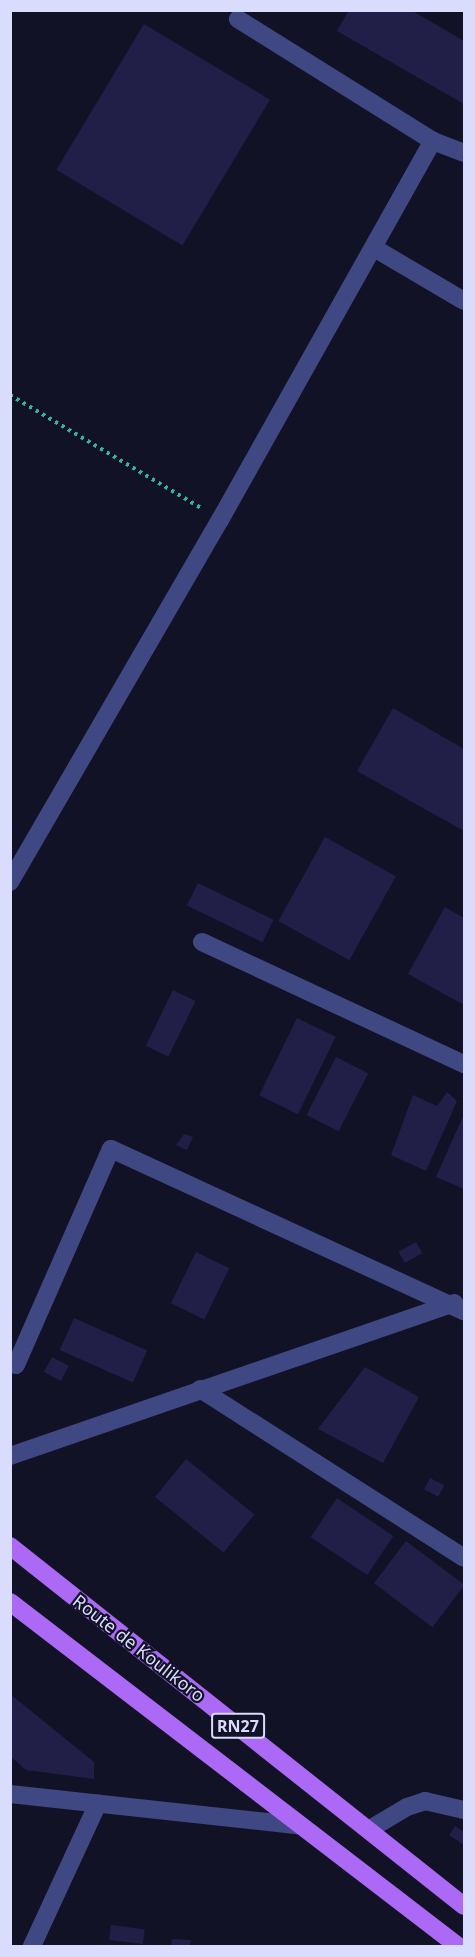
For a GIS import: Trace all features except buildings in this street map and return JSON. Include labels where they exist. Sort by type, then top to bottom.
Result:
[{"type":"main road","name":"Route de Koulikoro","points":[[10,1546],[465,1906]]},
{"type":"main road","name":"RN27","points":[[10,1602],[458,1947]]},
{"type":"street","points":[[238,20],[433,141],[465,153]]},
{"type":"street","points":[[10,882],[220,520],[433,141]]},
{"type":"street","points":[[374,248],[465,301]]},
{"type":"street","points":[[202,942],[465,1064]]},
{"type":"street","points":[[16,1365],[111,1149],[460,1305]]},
{"type":"street","points":[[10,1456],[200,1389],[460,1305]]},
{"type":"street","points":[[200,1389],[465,1558]]},
{"type":"street","points":[[10,1794],[297,1825]]},
{"type":"street","points":[[370,1829],[407,1807],[425,1801],[465,1810]]},
{"type":"street","points":[[32,1947],[56,1899],[98,1803]]},
{"type":"path","points":[[10,395],[94,442],[220,520]]}]
